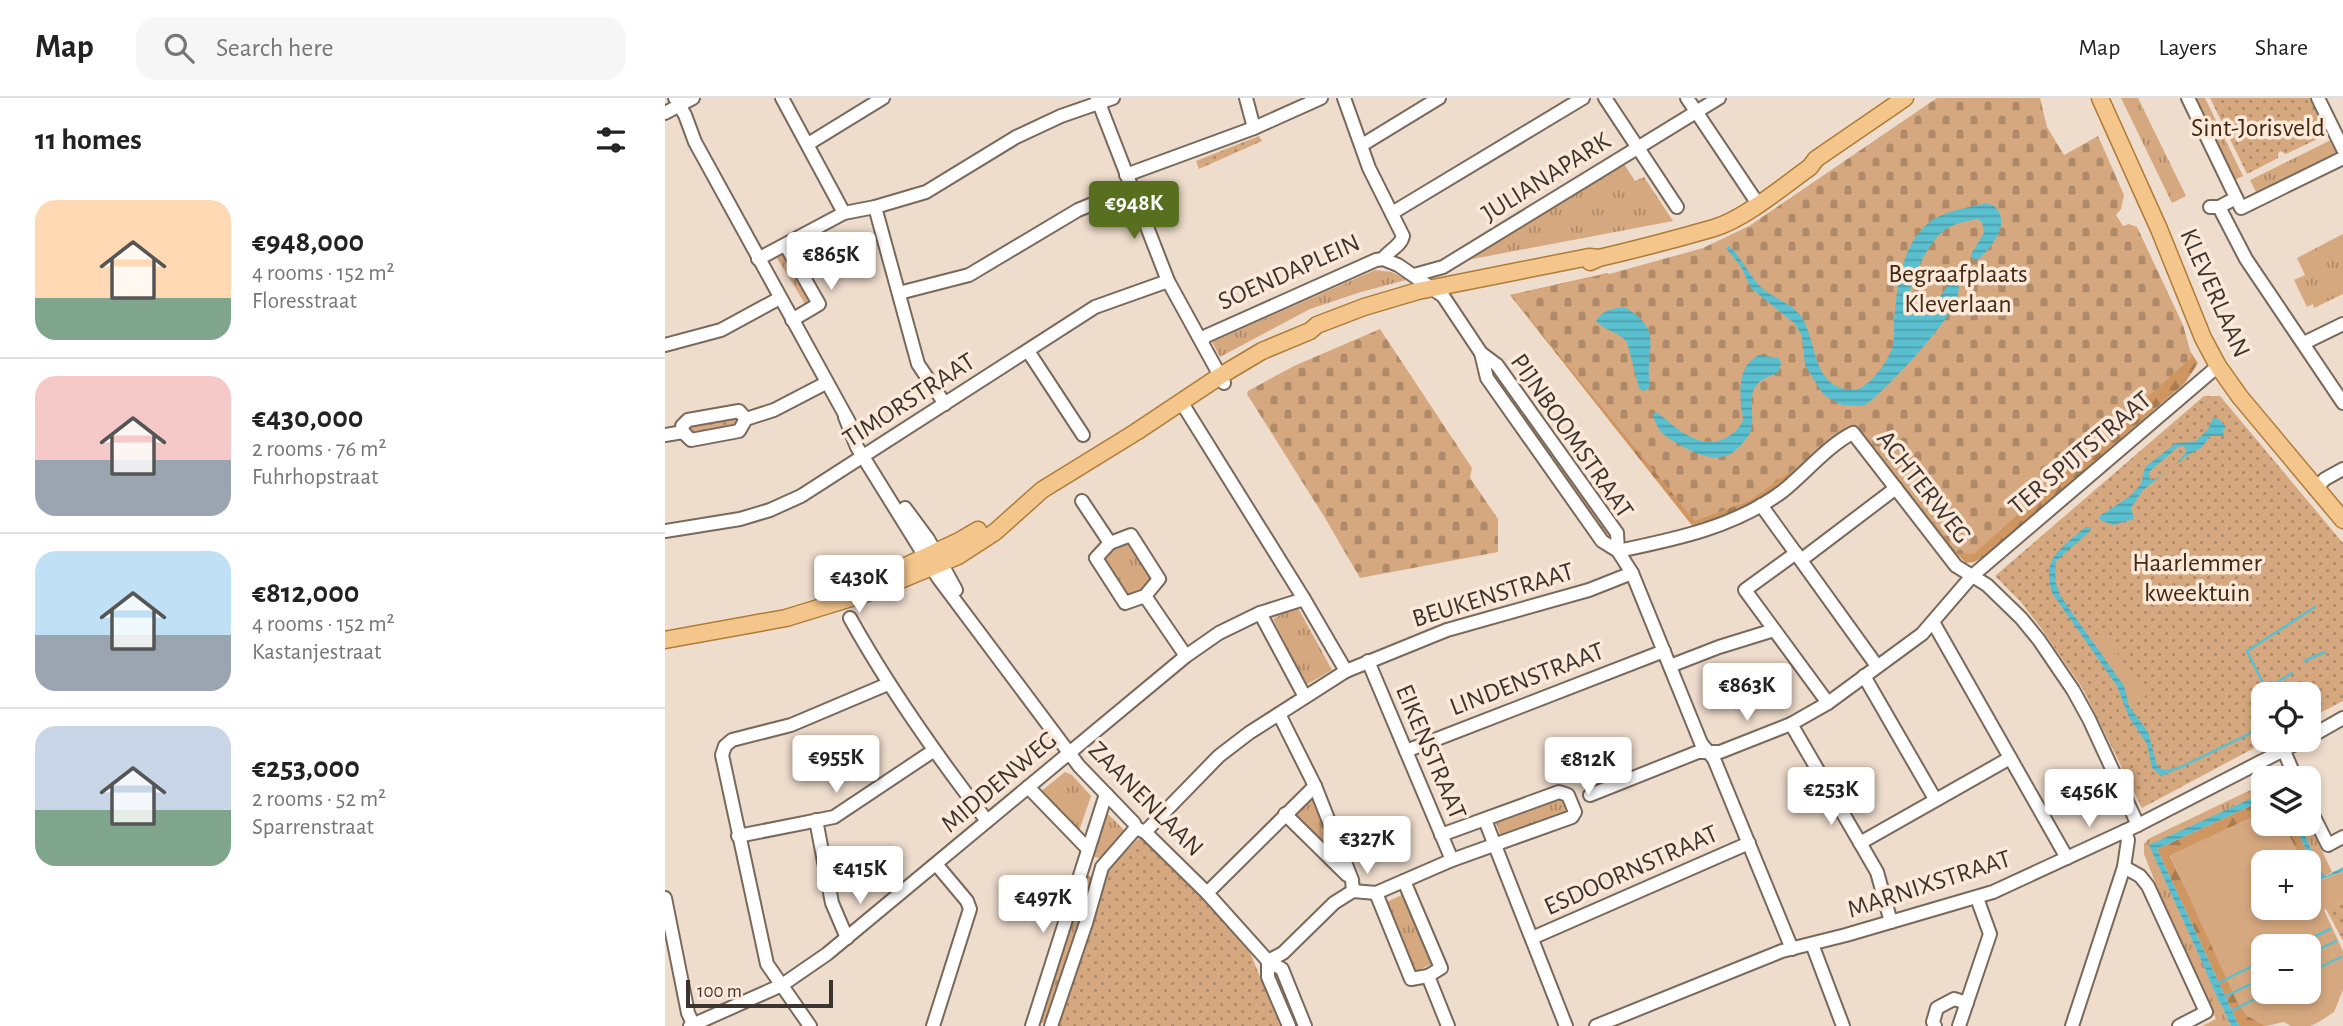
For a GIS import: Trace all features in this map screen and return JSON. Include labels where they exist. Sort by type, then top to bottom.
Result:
[{"type":"main road","points":[[665,640],[786,618],[874,591],[933,560],[958,556],[995,531],[1042,490],[1222,379],[1310,331],[1440,290],[1591,262],[1715,228],[1810,167],[1816,159],[1905,98]]},
{"type":"main road","name":"KLEVERLAAN","points":[[2100,98],[2154,216],[2203,338],[2218,366],[2315,489],[2343,520]]},
{"type":"street","points":[[672,105],[693,98]]},
{"type":"street","points":[[782,98],[844,213]]},
{"type":"street","points":[[808,144],[883,98]]},
{"type":"street","points":[[758,259],[844,213],[926,192],[1016,137],[1098,100],[1113,98]]},
{"type":"street","points":[[1246,98],[1254,128]]},
{"type":"street","points":[[899,293],[968,275],[1129,182],[1321,98]]},
{"type":"street","points":[[1344,98],[1369,168],[1403,238],[1383,259]]},
{"type":"street","points":[[1362,145],[1439,98]]},
{"type":"street","points":[[1392,214],[1583,98]]},
{"type":"street","points":[[1605,98],[1638,147],[1719,98]]},
{"type":"street","points":[[1688,98],[1756,201]]},
{"type":"street","points":[[2188,98],[2241,208],[2343,158]]},
{"type":"street","points":[[2318,98],[2339,132],[2343,149]]},
{"type":"street","points":[[1098,100],[1168,281],[1195,332],[1203,340],[1222,379]]},
{"type":"street","name":"ZAANENLAAN","points":[[672,105],[867,455],[1001,661],[1069,753],[1106,794],[1207,893],[1268,961],[1282,970],[1305,1026]]},
{"type":"street","name":"JULIANAPARK","points":[[1413,275],[1443,267],[1638,147],[1677,207]]},
{"type":"street","points":[[2236,198],[2214,207],[2343,403]]},
{"type":"street","points":[[875,207],[918,364],[945,404]]},
{"type":"street","points":[[786,246],[819,304],[792,320]]},
{"type":"street","name":"SOENDAPLEIN","points":[[1203,340],[1206,336],[1376,260],[1383,259],[1440,290]]},
{"type":"street","name":"TIMORSTRAAT","points":[[665,531],[740,519],[770,510],[801,496],[1095,307],[1168,281]]},
{"type":"street","name":"PIJNBOOMSTRAAT","points":[[1440,290],[1481,353],[1497,365],[1617,533],[1618,551],[1632,573],[1701,743],[1714,759],[1792,949]]},
{"type":"street","points":[[665,330],[666,344],[721,330],[780,298]]},
{"type":"street","points":[[2304,343],[2343,324]]},
{"type":"street","points":[[1028,351],[1083,435]]},
{"type":"street","name":"TER SPIJTSTRAAT","points":[[1580,799],[1698,752],[1720,752],[1791,724],[1828,703],[1922,634],[1972,576],[2218,366]]},
{"type":"street","points":[[746,419],[774,410],[826,383]]},
{"type":"street","points":[[1182,405],[1346,671]]},
{"type":"street","points":[[739,411],[746,419],[745,425],[739,431],[717,436],[691,440],[683,432],[683,426],[688,420],[739,411]]},
{"type":"street","points":[[665,435],[683,432]]},
{"type":"street","name":"ACHTERWEG","points":[[1618,551],[1701,532],[1761,505],[1781,492],[1851,433],[1855,435],[1956,566],[1987,585],[2004,600],[2055,663],[2089,719],[2138,825]]},
{"type":"street","points":[[2315,489],[2325,479],[2343,469]]},
{"type":"street","points":[[1828,703],[1745,590],[1896,488]]},
{"type":"street","points":[[1082,501],[1110,543]]},
{"type":"street","points":[[1761,505],[1877,666]]},
{"type":"street","points":[[1131,535],[1159,579],[1145,596],[1125,603],[1110,582],[1096,558],[1110,543],[1131,535]]},
{"type":"street","name":"BEUKENSTRAAT","points":[[1102,867],[1219,756],[1249,733],[1346,671],[1447,631],[1589,590],[1632,573]]},
{"type":"street","points":[[1145,596],[1186,656]]},
{"type":"street","name":"MIDDENWEG","points":[[692,1026],[782,985],[827,954],[1186,656],[1219,633],[1260,613],[1304,599]]},
{"type":"street","points":[[1260,613],[1305,697]]},
{"type":"street","points":[[850,618],[888,684],[933,751],[987,821]]},
{"type":"street","points":[[1933,622],[2067,858]]},
{"type":"street","points":[[1670,666],[1774,630]]},
{"type":"street","name":"LINDENSTRAAT","points":[[1406,751],[1664,651]]},
{"type":"street","name":"EIKENSTRAAT","points":[[1368,661],[1452,860]]},
{"type":"street","points":[[1864,676],[1935,799]]},
{"type":"street","points":[[810,1026],[767,964],[722,755],[731,740],[791,725],[888,684]]},
{"type":"street","points":[[1279,714],[1315,786],[1352,886]]},
{"type":"street","points":[[2321,730],[2343,718]]},
{"type":"street","points":[[1791,724],[1877,872],[1891,922]]},
{"type":"street","points":[[738,836],[834,817],[933,751]]},
{"type":"street","name":"MARNIXSTRAAT","points":[[1596,1026],[1782,951],[1977,898],[2138,825],[2282,752]]},
{"type":"street","points":[[1860,843],[2010,758]]},
{"type":"street","points":[[1207,893],[1315,786]]},
{"type":"street","points":[[1028,787],[1102,867],[1051,1026]]},
{"type":"street","points":[[1285,814],[1352,886],[1376,893],[1452,860],[1572,817],[1580,799],[1559,792],[1441,835]]},
{"type":"street","points":[[1034,1026],[1106,794]]},
{"type":"street","points":[[816,820],[832,903],[847,938]]},
{"type":"street","name":"EIKENSTRAAT","points":[[1485,820],[1566,1026]]},
{"type":"street","points":[[2072,1026],[2124,867],[2128,840],[2125,831]]},
{"type":"street","points":[[2321,832],[2327,845],[2343,837]]},
{"type":"street","name":"ESDOORNSTRAAT","points":[[1532,938],[1749,843]]},
{"type":"street","points":[[933,1026],[970,909],[967,901],[936,864]]},
{"type":"street","points":[[2124,867],[2140,876],[2148,886],[2206,1012],[2179,1026]]},
{"type":"street","points":[[1376,893],[1411,979],[1429,976],[1441,968],[1404,881]]},
{"type":"street","points":[[1268,961],[1283,953],[1352,886]]},
{"type":"street","points":[[665,898],[692,1026]]},
{"type":"street","points":[[1959,1026],[1990,934],[1977,898]]},
{"type":"street","points":[[1812,944],[1843,1026]]},
{"type":"street","name":"ZAANENLAAN","points":[[1268,961],[1268,977],[1289,1026]]},
{"type":"street","points":[[1429,976],[1448,1026]]},
{"type":"street","points":[[1935,1026],[1933,1022],[1937,1007],[1954,999],[1967,1003]]},
{"type":"green space","name":"Begraafplaats Kleverlaan","points":[[1937,98],[2040,98],[2047,127],[2064,155],[2098,136],[2124,195],[2121,209],[2116,215],[2123,226],[2129,224],[2137,227],[2183,325],[2192,357],[1974,554],[1958,554],[1856,425],[1749,501],[1695,521],[1510,295],[1613,273],[1703,248],[1749,226]]},
{"type":"green space","points":[[2121,98],[2138,98],[2186,196],[2172,203]]},
{"type":"green space","points":[[2195,98],[2205,98],[2243,176],[2235,180]]},
{"type":"green space","name":"Sint-Jorisveld","points":[[2210,98],[2313,98],[2330,133],[2286,154],[2280,151],[2278,158],[2247,174]]},
{"type":"green space","points":[[1259,136],[1262,141],[1199,169],[1196,161]]},
{"type":"green space","points":[[2333,139],[2339,152],[2256,192],[2250,180]]},
{"type":"green space","points":[[1624,164],[1635,181],[1644,177],[1673,221],[1462,261]]},
{"type":"green space","points":[[2343,234],[2343,294],[2314,308],[2313,304],[2307,307],[2294,280],[2305,275],[2297,258]]},
{"type":"green space","points":[[784,253],[813,304],[807,307],[777,258]]},
{"type":"green space","points":[[1375,270],[1392,272],[1406,280],[1310,309],[1220,357],[1212,342]]},
{"type":"green space","points":[[1608,273],[1612,286],[1801,432],[2183,341],[2198,363],[2185,383],[1988,554],[1974,562],[1966,563],[1954,551],[1857,426],[1779,491],[1748,508],[1694,528],[1510,295]]},
{"type":"green space","points":[[1380,329],[1472,468],[1470,478],[1498,519],[1498,552],[1360,578],[1247,394],[1294,366]]},
{"type":"green space","points":[[1496,374],[1611,532],[1604,536],[1494,379]]},
{"type":"green space","name":"Haarlemmer kweektuin","points":[[2204,396],[2220,396],[2343,543],[2343,701],[2321,712],[2321,682],[2251,682],[2251,750],[2142,808],[2083,689],[2020,601],[1995,576]]},
{"type":"green space","points":[[735,417],[739,423],[736,427],[694,434],[690,432],[689,428],[693,424]]},
{"type":"green space","points":[[1127,542],[1152,582],[1128,598],[1101,559]]},
{"type":"green space","points":[[1297,606],[1332,670],[1306,685],[1273,619]]},
{"type":"green space","points":[[2106,637],[2146,696],[2129,706],[2124,686],[2094,646]]},
{"type":"green space","points":[[1065,772],[1072,775],[1091,796],[1078,834],[1039,793]]},
{"type":"green space","points":[[2251,790],[2251,799],[2150,846],[2231,1026],[2202,1026],[2216,1019],[2174,930],[2144,854],[2144,844],[2148,839]]},
{"type":"green space","points":[[1559,794],[1568,816],[1502,840],[1495,820]]},
{"type":"green space","points":[[1309,799],[1315,800],[1337,853],[1332,856],[1292,817]]},
{"type":"green space","points":[[2251,806],[2251,818],[2170,856],[2246,1015],[2266,1026],[2239,1026],[2157,849]]},
{"type":"green space","points":[[1104,810],[1129,835],[1103,859],[1092,853]]},
{"type":"green space","points":[[2251,818],[2251,836],[2289,836],[2296,850],[2251,850],[2251,920],[2321,920],[2321,880],[2343,871],[2343,902],[2324,910],[2343,951],[2343,990],[2334,1012],[2310,1026],[2291,1026],[2284,1022],[2266,1026],[2246,1015],[2237,1002],[2170,855]]},
{"type":"green space","points":[[2289,836],[2300,836],[2306,850],[2296,850]]},
{"type":"green space","points":[[2305,836],[2315,836],[2332,872],[2325,876],[2322,873],[2321,850],[2312,850]]},
{"type":"green space","points":[[1140,837],[1247,945],[1280,1026],[1057,1026],[1107,870]]},
{"type":"green space","points":[[1083,874],[1094,878],[1049,1020],[1042,1023],[1038,1019]]},
{"type":"green space","points":[[1402,895],[1432,964],[1414,972],[1386,902]]},
{"type":"green space","points":[[2343,902],[2343,941],[2326,909]]},
{"type":"water","points":[[1985,203],[1993,205],[2001,218],[1999,232],[1991,246],[1980,258],[1972,258],[1971,254],[1984,233],[1982,222],[1978,219],[1961,222],[1939,234],[1921,262],[1912,284],[1910,308],[1913,314],[1924,316],[1949,284],[1957,284],[1959,287],[1956,301],[1914,358],[1864,406],[1842,405],[1821,391],[1805,365],[1802,336],[1795,324],[1751,288],[1741,267],[1726,248],[1729,246],[1733,250],[1763,289],[1791,306],[1800,315],[1826,378],[1834,385],[1856,390],[1876,374],[1892,348],[1900,278],[1903,264],[1915,238],[1923,228],[1940,216]]},
{"type":"water","points":[[1625,307],[1641,320],[1649,332],[1649,388],[1643,391],[1639,388],[1627,342],[1596,321],[1605,312]]},
{"type":"water","points":[[1759,355],[1779,358],[1781,364],[1778,373],[1762,380],[1755,387],[1751,430],[1732,453],[1718,457],[1702,455],[1675,442],[1659,429],[1653,414],[1657,412],[1681,432],[1700,440],[1719,441],[1731,434],[1743,419],[1740,393],[1744,371],[1752,359]]},
{"type":"water","points":[[2213,418],[2219,419],[2226,427],[2223,430],[2224,436],[2210,436],[2202,447],[2174,466],[2187,451],[2183,446],[2178,447],[2149,472],[2150,479],[2154,480],[2169,469],[2143,490],[2131,508],[2134,519],[2113,525],[2100,520],[2100,516],[2130,496],[2141,484],[2145,467],[2176,443],[2195,442],[2208,429]]},
{"type":"water","points":[[2085,527],[2091,527],[2090,531],[2056,561],[2055,581],[2061,597],[2124,686],[2129,706],[2148,732],[2157,765],[2161,769],[2172,770],[2161,776],[2152,768],[2147,744],[2129,717],[2117,686],[2052,593],[2049,581],[2051,562],[2061,548]]},
{"type":"water","points":[[2251,798],[2251,806],[2157,849],[2239,1026],[2231,1026],[2149,845]]},
{"type":"water","points":[[2300,836],[2305,836],[2312,850],[2306,850]]},
{"type":"water","points":[[2343,867],[2343,871],[2321,880],[2321,871],[2326,876]]},
{"type":"waterway","points":[[2292,673],[2266,689],[2247,651],[2315,607]]},
{"type":"waterway","points":[[2304,661],[2325,652]]},
{"type":"waterway","points":[[2171,770],[2251,733]]},
{"type":"waterway","points":[[2319,934],[2330,929]]},
{"type":"waterway","points":[[2321,948],[2336,941]]},
{"type":"waterway","points":[[2321,967],[2341,957]]},
{"type":"waterway","points":[[2216,984],[2251,967]]},
{"type":"waterway","points":[[2207,971],[2221,1003]]},
{"type":"waterway","points":[[2222,998],[2251,984]]},
{"type":"waterway","points":[[2229,1012],[2251,1001]]}]
